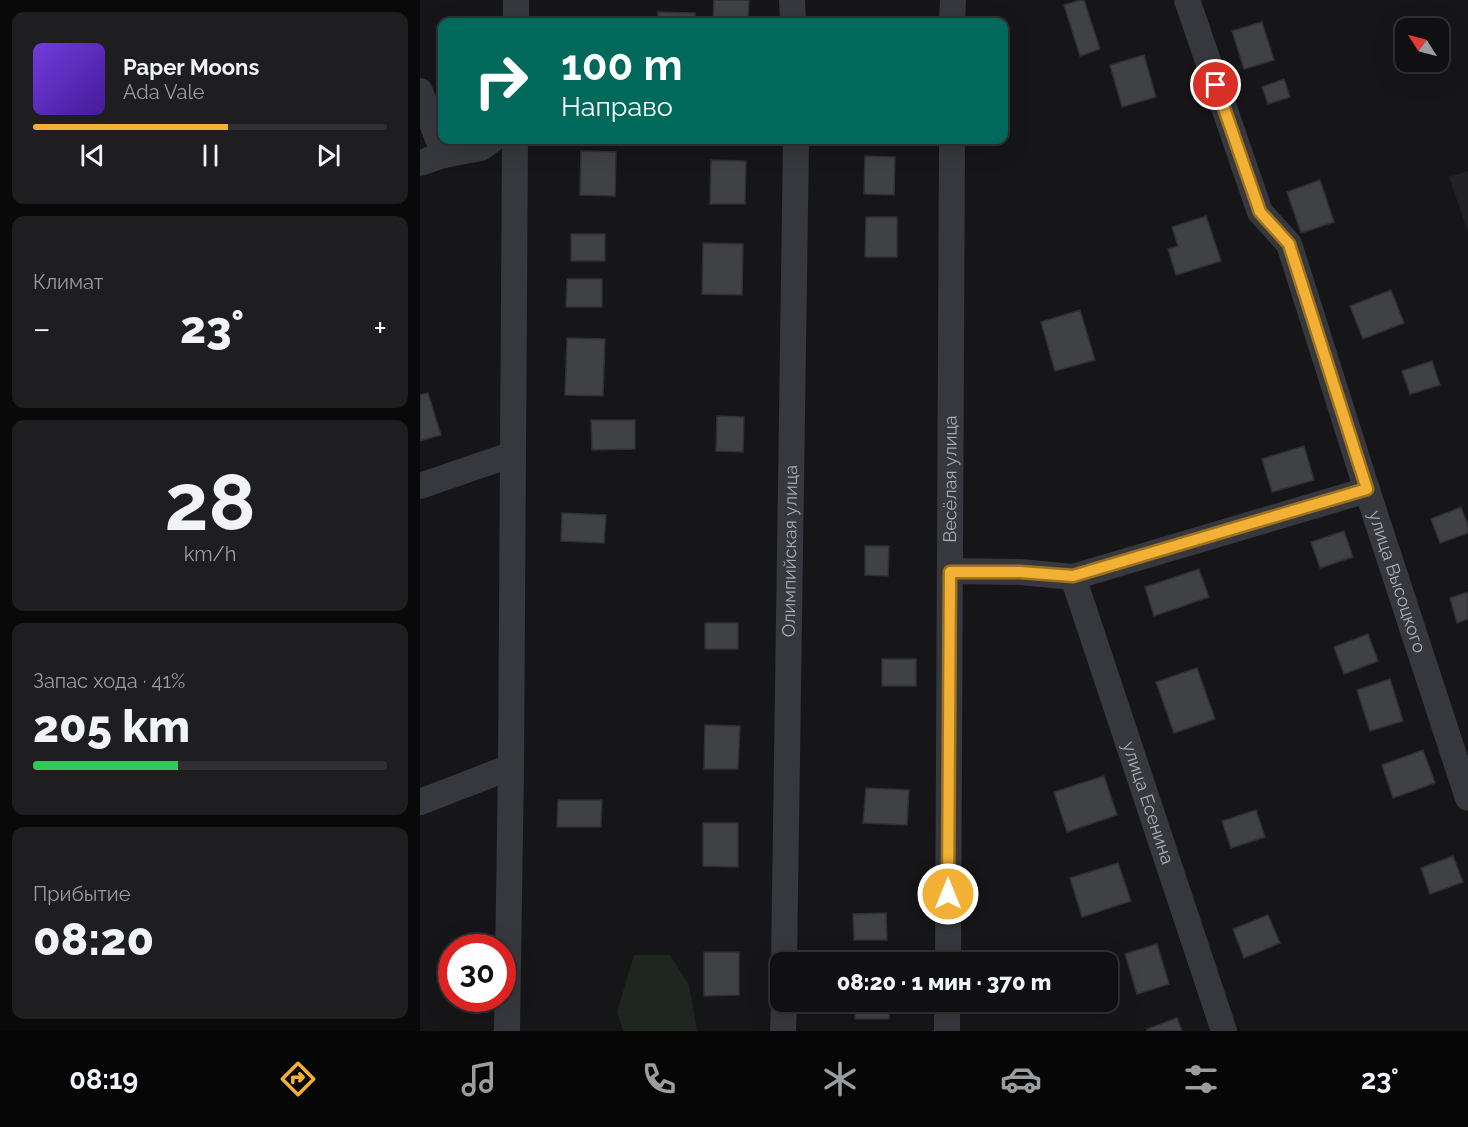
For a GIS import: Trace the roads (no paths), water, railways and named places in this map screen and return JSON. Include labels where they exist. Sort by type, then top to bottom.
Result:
[{"type":"street","points":[[516,0],[516,18]]},
{"type":"street","points":[[792,0],[793,18]]},
{"type":"street","points":[[952,0],[952,18]]},
{"type":"street","name":"улица Высоцкого","points":[[1187,0],[1260,212],[1289,244],[1468,798]]},
{"type":"street","points":[[420,91],[432,159],[486,144]]},
{"type":"street","points":[[507,1031],[515,144]]},
{"type":"street","name":"Олимпийская улица","points":[[784,952],[796,144]]},
{"type":"street","name":"Весёлая улица","points":[[948,952],[952,144]]},
{"type":"street","points":[[420,486],[513,454]]},
{"type":"street","points":[[950,572],[1020,572],[1073,576],[1367,489]]},
{"type":"street","name":"улица Есенина","points":[[1073,576],[1224,1031]]},
{"type":"street","points":[[420,802],[511,767]]},
{"type":"street","points":[[783,1031],[784,1012]]},
{"type":"street","points":[[947,1031],[948,1012]]}]
